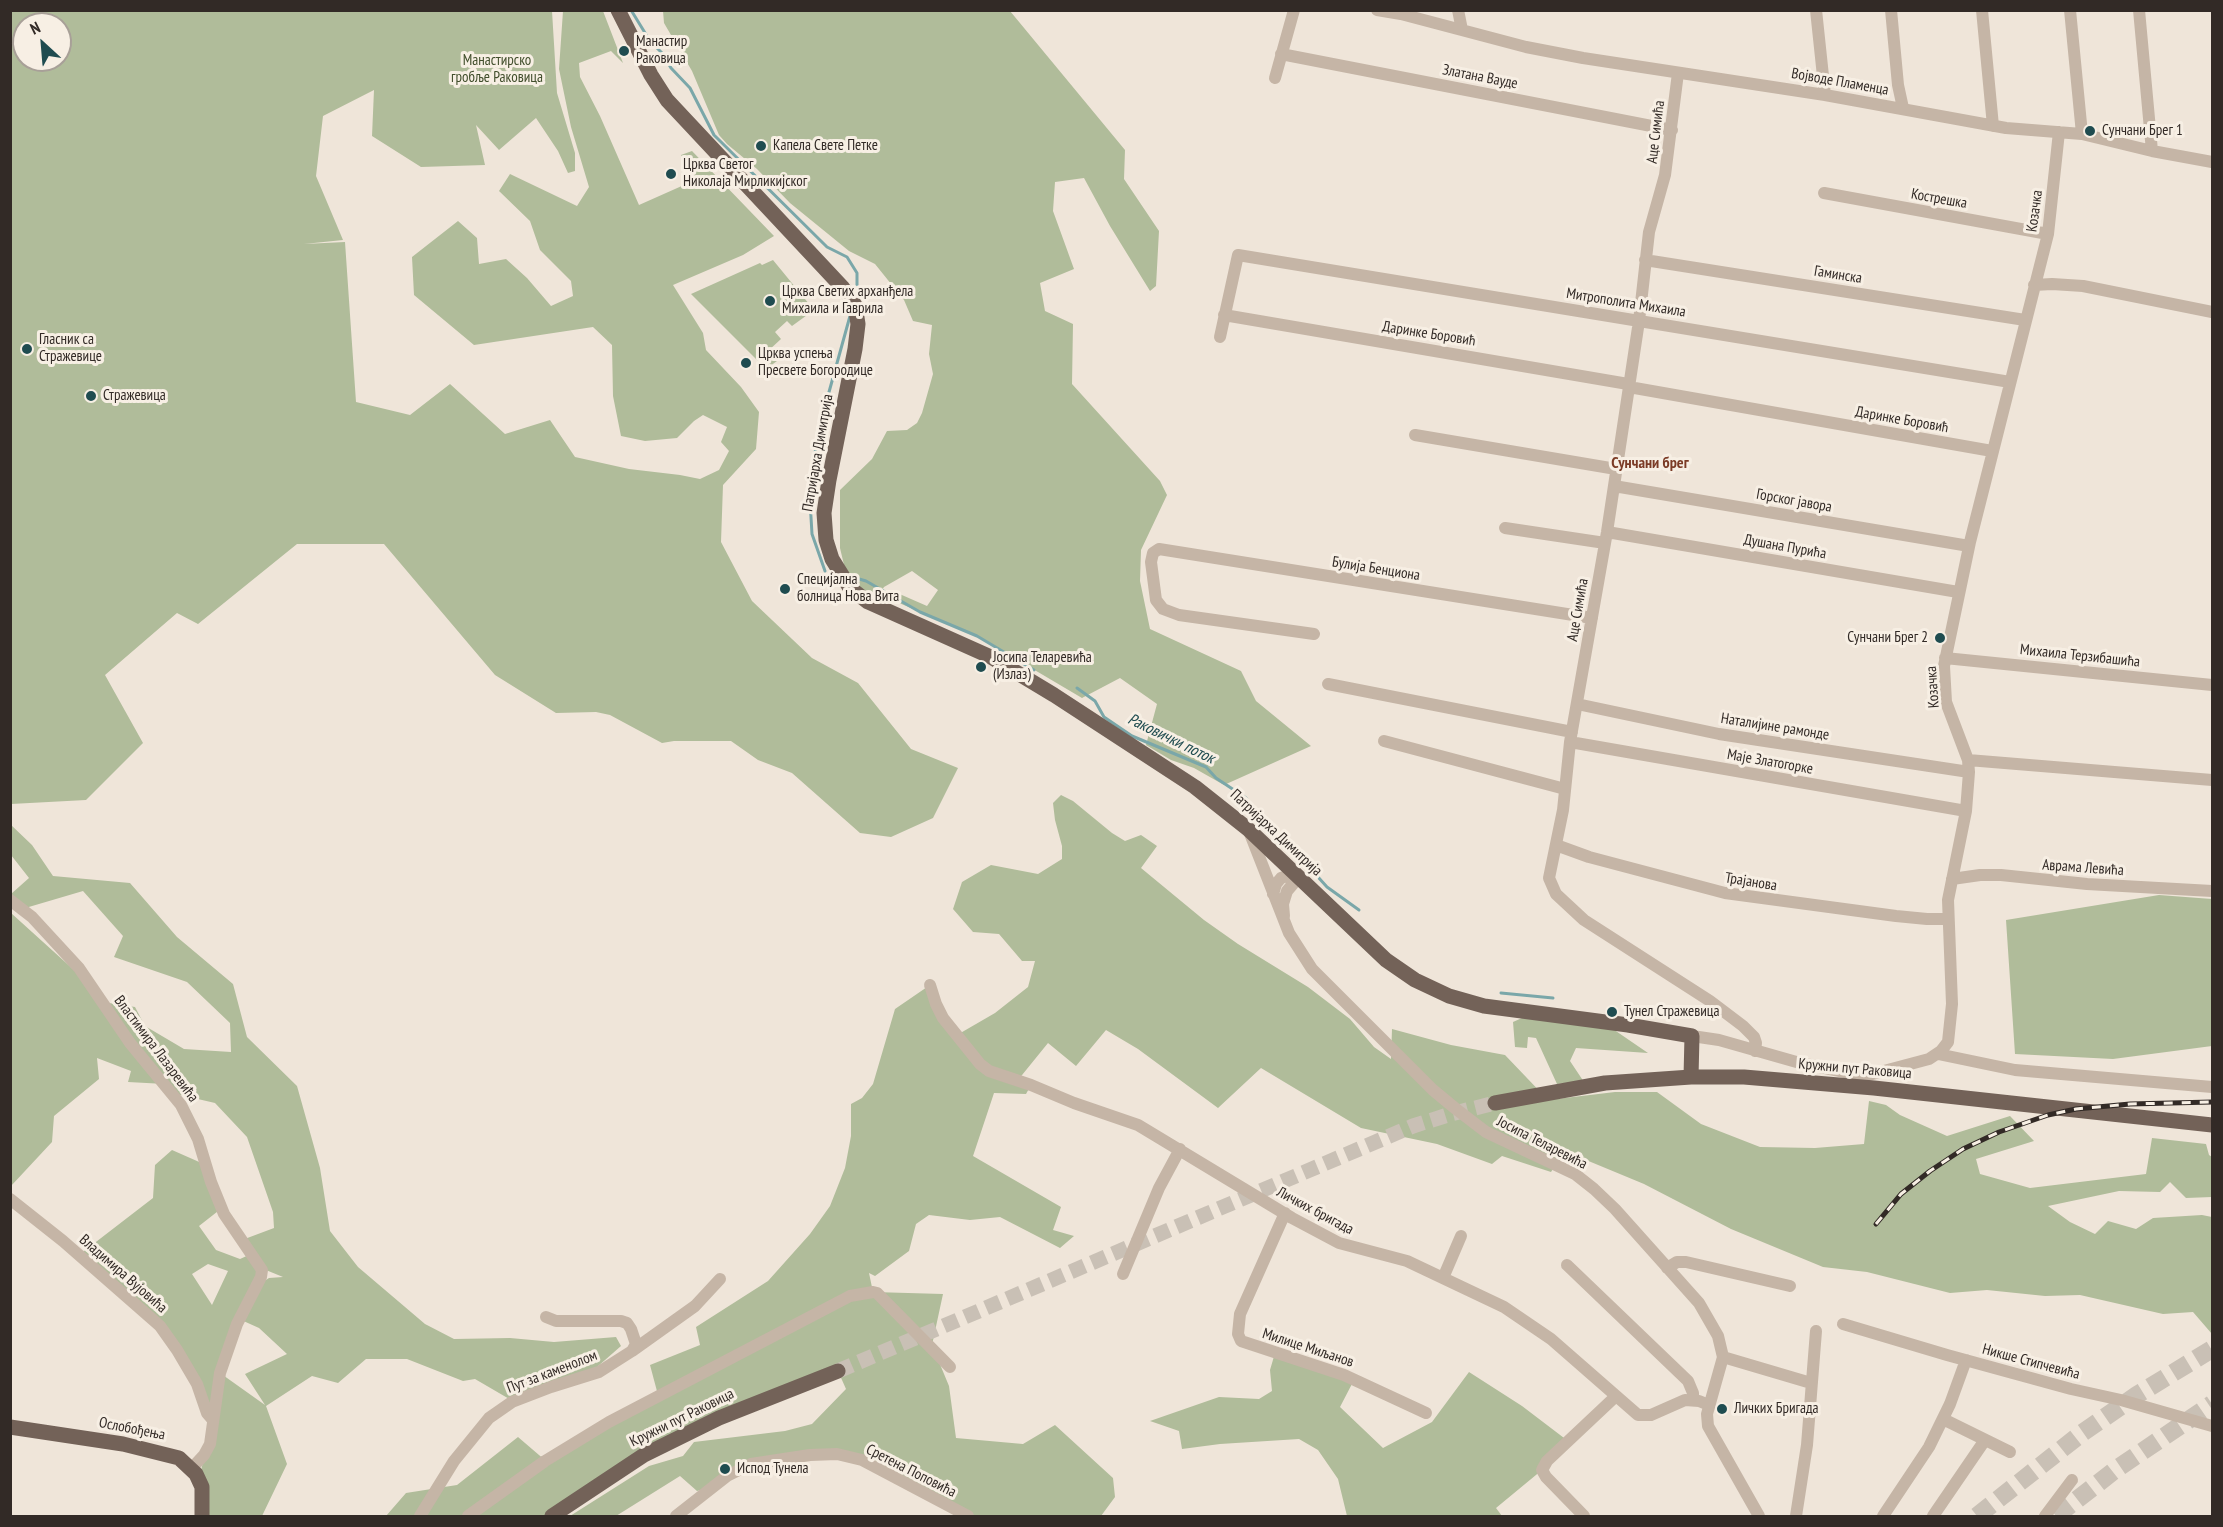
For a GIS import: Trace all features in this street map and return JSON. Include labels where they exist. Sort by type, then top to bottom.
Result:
[{"type":"main road","name":"Патријарха Димитрија","points":[[618,10],[651,75],[667,100],[852,299],[858,324],[857,335],[824,513],[826,540],[832,558],[850,588],[868,602],[992,657],[1195,788],[1248,830],[1386,960],[1415,980],[1449,996],[1504,1010],[1628,1024],[1692,1036]]},
{"type":"main road","points":[[1691,1077],[1692,1036]]},
{"type":"main road","name":"Кружни пут Раковица","points":[[1495,1103],[1586,1085],[1691,1077],[1744,1077],[1874,1088],[2212,1125]]},
{"type":"main road","name":"Кружни пут Раковица","points":[[552,1516],[655,1449],[719,1418],[838,1371]]},
{"type":"main road","name":"Ослобођења","points":[[10,1427],[123,1444],[163,1453],[179,1458],[192,1468]]},
{"type":"main road","points":[[192,1468],[202,1487],[202,1516]]},
{"type":"street","points":[[1275,78],[1294,10]]},
{"type":"street","name":"Војводе Пламенца","points":[[1377,10],[1401,14],[1526,47],[1903,108],[1993,126],[2082,134],[2152,151],[2212,162]]},
{"type":"street","points":[[1458,10],[1462,30]]},
{"type":"street","points":[[1815,10],[1825,95]]},
{"type":"street","points":[[1891,10],[1898,85],[1903,108]]},
{"type":"street","points":[[1982,10],[1993,126]]},
{"type":"street","points":[[2070,10],[2082,134]]},
{"type":"street","points":[[2139,10],[2152,151]]},
{"type":"street","name":"Златана Вауде","points":[[1281,54],[1672,130]]},
{"type":"street","name":"Аце Симића","points":[[1678,73],[1665,175],[1649,232],[1639,321],[1606,538],[1549,878],[1556,894],[1584,920],[1733,1017],[1752,1033],[1756,1043],[1755,1051]]},
{"type":"street","name":"Козачка","points":[[1938,1054],[1948,1042],[1952,1019],[1952,963],[1948,919],[1952,879],[1966,811],[1969,766],[1946,702],[1945,658],[1968,546],[2048,234],[2059,132]]},
{"type":"street","name":"Кострешка","points":[[1824,193],[2048,234]]},
{"type":"street","name":"Митрополита Михаила","points":[[1224,315],[1238,255],[2010,382]]},
{"type":"street","name":"Гаминска","points":[[1645,260],[2025,320]]},
{"type":"street","points":[[2034,285],[2083,286],[2212,312]]},
{"type":"street","points":[[1220,337],[1224,315]]},
{"type":"street","name":"Даринке Боровић","points":[[1224,315],[1992,451]]},
{"type":"street","points":[[1414,435],[1616,469]]},
{"type":"street","name":"Горског јавора","points":[[1614,486],[1968,546]]},
{"type":"street","name":"Душана Пурића","points":[[1505,528],[1606,538],[1958,592]]},
{"type":"street","name":"Булија Бенциона","points":[[1314,634],[1179,615],[1163,609],[1156,600],[1151,562],[1155,551],[1159,549],[1592,618]]},
{"type":"street","name":"Михаила Терзибашића","points":[[1945,658],[2212,685]]},
{"type":"street","name":"Маје Златогорке","points":[[1328,684],[1571,737],[1966,811]]},
{"type":"street","name":"Наталијине рамонде","points":[[1577,704],[1719,734],[1969,766],[2212,780]]},
{"type":"street","points":[[1384,741],[1565,789]]},
{"type":"street","name":"Јосипа Теларевића","points":[[1248,830],[1284,920],[1296,946],[1312,969],[1433,1090],[1486,1132],[1575,1174],[1594,1189],[1615,1209],[1699,1303],[1718,1336],[1723,1357]]},
{"type":"street","name":"Трајанова","points":[[1556,844],[1609,863],[1725,893],[1873,913],[1948,919]]},
{"type":"street","name":"Аврама Левића","points":[[1952,879],[2001,875],[2087,884],[2212,891]]},
{"type":"street","points":[[1273,894],[1279,880],[1284,876],[1296,876]]},
{"type":"street","points":[[1284,920],[1285,896],[1296,876]]},
{"type":"street","name":"Властимира Лазаревића","points":[[10,900],[32,917],[79,968],[130,1043],[181,1105],[198,1139],[211,1182],[224,1214],[262,1270],[261,1277],[238,1319],[225,1357],[217,1389],[210,1444],[192,1468]]},
{"type":"street","name":"Личких бригада","points":[[930,985],[943,1018],[984,1068],[1138,1125],[1345,1246],[1374,1251],[1407,1261],[1504,1307],[1536,1328],[1632,1411],[1643,1416],[1651,1415],[1679,1402],[1693,1400]]},
{"type":"street","name":"Патријарха Димитрија","points":[[1692,1036],[1719,1040],[1755,1051]]},
{"type":"street","points":[[1755,1051],[1865,1076],[1925,1060],[1938,1054],[2015,1070],[2212,1088]]},
{"type":"street","points":[[1123,1274],[1159,1188],[1180,1149]]},
{"type":"street","name":"Владимира Вујовића","points":[[10,1199],[63,1241],[160,1326],[197,1384],[207,1413],[213,1420]]},
{"type":"street","name":"Милице Миљанов","points":[[1285,1213],[1240,1314],[1238,1334],[1241,1341],[1344,1375],[1426,1413]]},
{"type":"street","points":[[1443,1278],[1461,1236]]},
{"type":"street","points":[[1667,1268],[1677,1262],[1686,1262],[1790,1286]]},
{"type":"street","points":[[1566,1264],[1688,1381],[1693,1400],[1709,1406]]},
{"type":"street","name":"Пут за каменолом","points":[[420,1516],[454,1461],[489,1418],[512,1402],[599,1372],[695,1306],[720,1278]]},
{"type":"street","points":[[468,1516],[545,1461],[609,1422],[850,1296],[866,1292],[877,1293],[950,1367]]},
{"type":"street","points":[[546,1317],[556,1321],[611,1320],[627,1323],[635,1338],[636,1344],[632,1351]]},
{"type":"street","name":"Никше Стипчевића","points":[[1843,1324],[1966,1360],[2212,1426]]},
{"type":"street","points":[[1796,1516],[1807,1445],[1816,1330]]},
{"type":"street","points":[[1760,1516],[1713,1437],[1707,1420],[1723,1357],[1811,1383]]},
{"type":"street","points":[[1883,1516],[1917,1467],[1943,1419],[1966,1360]]},
{"type":"street","points":[[1584,1516],[1542,1470],[1546,1461],[1615,1397]]},
{"type":"street","points":[[1943,1419],[2010,1452]]},
{"type":"street","points":[[1933,1516],[1985,1440]]},
{"type":"street","name":"Сретена Поповића","points":[[676,1516],[727,1476],[744,1467],[810,1455],[837,1454],[862,1460],[968,1516]]},
{"type":"street","points":[[2044,1516],[2072,1480]]},
{"type":"green space","name":"Манастирско гробље Раковица","points":[[11,10],[552,11],[557,93],[575,153],[575,171],[568,173],[558,151],[536,118],[499,150],[476,125],[485,165],[421,167],[372,136],[374,90],[323,116],[316,176],[343,240],[304,244],[345,242],[356,402],[410,415],[450,384],[505,434],[550,420],[575,457],[629,469],[700,479],[719,470],[729,451],[721,442],[727,427],[703,415],[677,438],[645,441],[621,436],[613,396],[612,345],[593,327],[474,345],[414,295],[412,257],[458,221],[477,238],[479,264],[506,259],[527,278],[551,306],[573,296],[571,281],[540,250],[530,221],[499,191],[510,174],[577,206],[589,187],[571,127],[559,69],[563,11],[603,11],[623,63],[611,51],[579,63],[580,77],[600,116],[639,205],[693,181],[681,155],[692,151],[774,236],[743,255],[673,285],[703,333],[706,350],[741,387],[759,412],[756,449],[723,485],[721,542],[752,601],[812,658],[858,683],[911,749],[958,768],[933,818],[891,837],[860,833],[792,773],[758,760],[731,741],[662,743],[610,715],[596,712],[556,713],[495,675],[384,544],[297,544],[198,624],[177,613],[105,675],[143,743],[86,800],[11,804]]},
{"type":"green space","points":[[663,11],[1010,11],[1125,150],[1124,179],[1159,231],[1156,286],[1150,291],[1084,178],[1055,182],[1053,211],[1074,269],[1040,283],[1045,311],[1073,324],[1072,384],[1160,481],[1167,495],[1141,550],[1140,581],[1150,629],[1241,671],[1256,701],[1311,746],[1224,785],[1194,768],[1171,760],[1146,745],[1157,704],[1120,678],[1082,698],[977,636],[892,600],[895,592],[927,606],[938,590],[912,571],[884,587],[877,598],[860,588],[845,569],[840,548],[840,490],[872,459],[887,431],[907,430],[917,423],[933,374],[929,354],[932,325],[913,321],[904,300],[875,264],[849,251],[790,203],[719,135],[692,71],[664,23]]},
{"type":"green space","points":[[773,260],[814,310],[792,326],[787,321],[775,332],[781,339],[768,351],[777,361],[766,369],[691,294],[760,263],[762,265]]},
{"type":"green space","points":[[1061,795],[1073,801],[1125,841],[1141,835],[1157,846],[1141,868],[1204,920],[1308,987],[1350,1019],[1374,1047],[1391,1059],[1392,1029],[1451,1045],[1505,1055],[1548,1100],[1615,1092],[1657,1092],[1701,1124],[1760,1147],[1815,1148],[1864,1144],[1869,1101],[1886,1105],[1900,1115],[1947,1136],[2010,1116],[2034,1141],[1976,1159],[1980,1174],[2030,1188],[2146,1174],[2152,1138],[2206,1144],[2209,1155],[2212,1157],[2212,1197],[2186,1198],[2170,1182],[2160,1192],[2119,1191],[2048,1206],[2070,1222],[2095,1234],[2108,1221],[2136,1229],[2153,1218],[2202,1215],[2212,1217],[2212,1334],[2193,1312],[2163,1314],[2080,1295],[2045,1296],[1987,1290],[1950,1293],[1867,1272],[1823,1267],[1731,1229],[1644,1184],[1574,1155],[1560,1158],[1551,1172],[1502,1156],[1492,1164],[1437,1144],[1361,1128],[1261,1068],[1218,1108],[1138,1049],[1106,1030],[1076,1066],[1048,1043],[1018,1080],[1031,1085],[1026,1094],[994,1093],[973,1156],[1061,1207],[1053,1230],[1074,1236],[1060,1248],[1000,1217],[970,1220],[929,1215],[916,1224],[909,1251],[875,1276],[869,1273],[873,1292],[943,1294],[932,1345],[949,1386],[956,1438],[1023,1444],[1055,1425],[1113,1478],[1115,1497],[1101,1516],[969,1516],[837,1454],[751,1464],[714,1487],[697,1491],[680,1476],[616,1516],[570,1516],[649,1466],[683,1456],[694,1442],[785,1431],[812,1424],[846,1389],[838,1371],[719,1418],[552,1516],[386,1516],[406,1493],[457,1485],[518,1437],[546,1461],[658,1395],[650,1365],[700,1345],[696,1327],[768,1281],[810,1234],[830,1206],[845,1168],[851,1136],[851,1104],[862,1098],[873,1084],[895,1009],[930,985],[957,1035],[995,1013],[1028,987],[1035,961],[1022,961],[999,934],[973,932],[953,909],[962,882],[991,865],[1038,874],[1062,859],[1062,846],[1053,803]]},
{"type":"green space","points":[[10,824],[32,845],[53,876],[130,883],[177,937],[233,984],[247,1037],[297,1086],[320,1168],[330,1231],[358,1267],[425,1324],[454,1339],[510,1338],[554,1342],[616,1337],[621,1346],[597,1367],[511,1400],[475,1379],[463,1381],[407,1359],[366,1359],[338,1383],[312,1376],[266,1406],[287,1464],[262,1516],[202,1516],[199,1479],[213,1420],[177,1350],[79,1255],[153,1198],[155,1165],[172,1150],[206,1165],[222,1208],[199,1226],[216,1250],[240,1259],[251,1254],[242,1240],[274,1228],[273,1212],[247,1137],[215,1103],[172,1093],[165,1084],[128,1082],[131,1071],[97,1058],[99,1079],[54,1116],[52,1142],[11,1186],[11,913],[74,970],[102,1002],[135,1007],[145,1026],[184,1049],[231,1052],[230,1023],[187,982],[114,957],[123,936],[83,891],[22,909],[11,900],[11,894],[29,878],[11,855]],"holes":[[[208,1264],[228,1271],[212,1305],[192,1274]],[[261,1268],[283,1277],[269,1278],[258,1285]],[[239,1319],[259,1328],[287,1354],[245,1374],[265,1405],[220,1373]]]},
{"type":"green space","points":[[2159,895],[2212,899],[2212,1046],[2113,1059],[2015,1054],[2006,920]]},
{"type":"green space","points":[[1522,1018],[1610,1027],[1648,1053],[1576,1048],[1570,1061],[1584,1082],[1557,1084],[1536,1038],[1528,1037],[1527,1048],[1515,1047],[1513,1022]]},
{"type":"green space","points":[[1275,1353],[1354,1380],[1340,1407],[1383,1448],[1432,1422],[1469,1372],[1522,1406],[1568,1441],[1542,1470],[1496,1508],[1502,1516],[1347,1516],[1338,1479],[1318,1450],[1299,1439],[1182,1449],[1179,1431],[1150,1421],[1219,1397],[1259,1399],[1272,1391],[1270,1370]]},
{"type":"waterway","name":"Раковички поток","points":[[631,10],[650,41],[690,88],[714,135],[827,247],[847,257],[857,273],[857,289]]},
{"type":"waterway","name":"Раковички поток","points":[[825,571],[812,534],[809,484],[821,421],[850,316]]},
{"type":"waterway","name":"Раковички поток","points":[[849,576],[866,581],[920,612],[977,636],[1034,670]]},
{"type":"waterway","name":"Раковички поток","points":[[1077,688],[1095,701],[1104,717],[1132,736],[1206,767],[1216,778],[1246,798],[1274,839],[1309,867],[1327,887],[1359,910]]},
{"type":"waterway","name":"Раковички поток","points":[[1501,993],[1553,998]]},
{"type":"tunnel","points":[[838,1371],[1413,1126],[1495,1103]]},
{"type":"tunnel","points":[[1977,1516],[2082,1433],[2137,1395],[2212,1349]]},
{"type":"tunnel","points":[[2056,1516],[2115,1470],[2212,1404]]},
{"type":"railway","points":[[1876,1224],[1901,1194],[1930,1171],[1963,1149],[1999,1132],[2048,1115],[2076,1109],[2130,1104],[2212,1102]]},
{"type":"place","name":"Манастир Раковица","points":[[624,51]]},
{"type":"place","name":"Сунчани Брег 1","points":[[2090,131]]},
{"type":"place","name":"Капела Свете Петке","points":[[761,146]]},
{"type":"place","name":"Црква Светог Николаја Мирликијског","points":[[671,174]]},
{"type":"place","name":"Црква Светих арханђела Михаила и Гаврила","points":[[770,301]]},
{"type":"place","name":"Гласник са Стражевице","points":[[27,349]]},
{"type":"place","name":"Црква успења Пресвете Богородице","points":[[746,363]]},
{"type":"place","name":"Стражевица","points":[[91,396]]},
{"type":"place","name":"Специјална болница Нова Вита","points":[[785,589]]},
{"type":"place","name":"Сунчани Брег 2","points":[[1940,638]]},
{"type":"place","name":"Јосипа Теларевића (Излаз)","points":[[981,667]]},
{"type":"place","name":"Тунел Стражевица","points":[[1612,1012]]},
{"type":"place","name":"Личких Бригада","points":[[1722,1409]]},
{"type":"place","name":"Испод Тунела","points":[[725,1469]]},
{"type":"district","name":"Сунчани брег","points":[[1650,463]]}]
